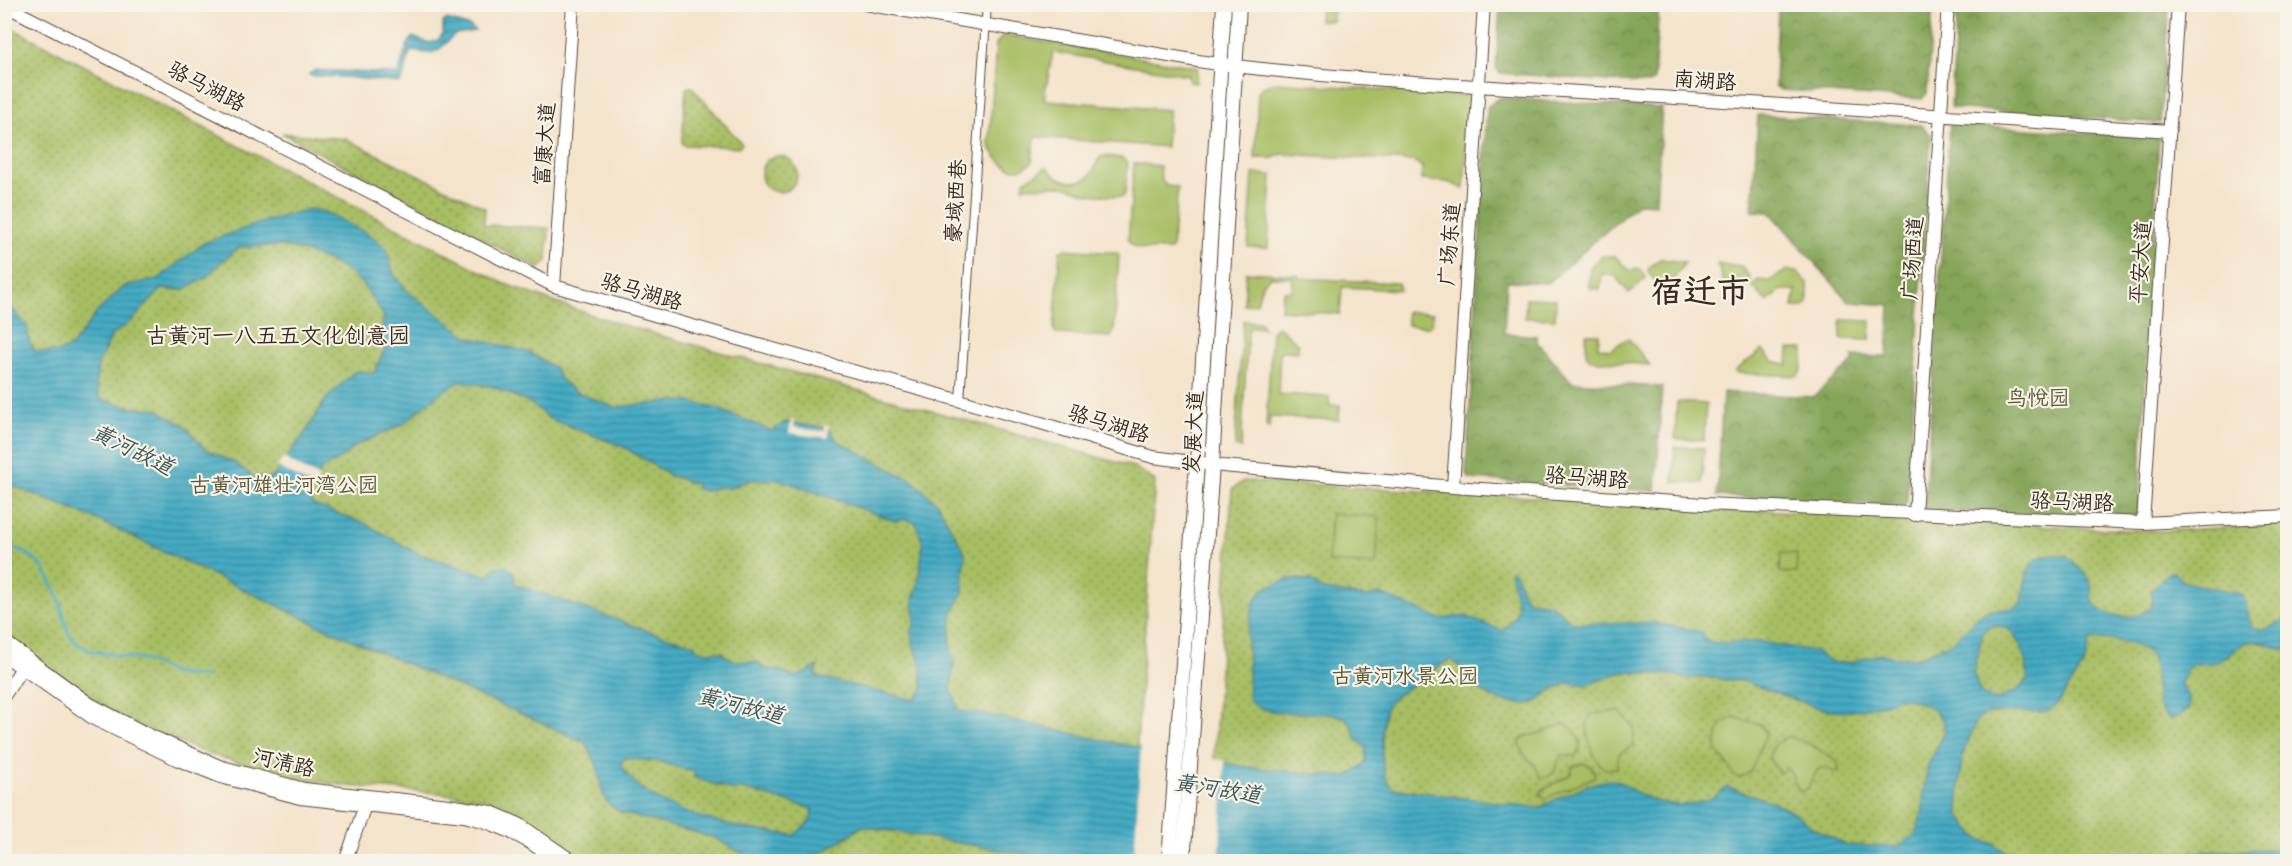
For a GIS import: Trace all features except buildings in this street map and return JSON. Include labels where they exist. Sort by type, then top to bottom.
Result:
[{"type":"main road","name":"发展大道","points":[[1169,861],[1197,463],[1224,4]]},
{"type":"main road","name":"发展大道","points":[[1183,861],[1212,465],[1239,4]]},
{"type":"street","name":"富康大道","points":[[554,286],[573,4]]},
{"type":"street","name":"南湖路","points":[[865,4],[1237,66],[1478,86],[1941,114],[2170,131]]},
{"type":"street","name":"豪域西巷","points":[[960,400],[987,4]]},
{"type":"street","name":"广场东道","points":[[1453,486],[1484,4]]},
{"type":"street","name":"广场西道","points":[[1915,514],[1948,4]]},
{"type":"street","name":"平安大道","points":[[2143,523],[2178,4]]},
{"type":"street","name":"骆马湖路","points":[[4,5],[554,286],[960,400],[1153,457],[1212,465],[1453,486],[1704,504],[2143,523],[2288,516]]},
{"type":"street","name":"河清路","points":[[4,641],[25,664],[94,719],[178,760],[249,786],[300,798],[449,805],[491,812],[519,824],[574,861]]},
{"type":"street","name":"河清路","points":[[4,655],[25,664]]},
{"type":"street","points":[[4,696],[25,664]]},
{"type":"street","name":"河清路","points":[[366,802],[487,821],[514,833],[542,849],[557,861]]},
{"type":"street","points":[[345,861],[366,802]]},
{"type":"green space","points":[[1320,5],[1333,5],[1333,21],[1319,21]]},
{"type":"green space","points":[[1500,5],[1659,5],[1654,80],[1649,84],[1500,73],[1496,68]]},
{"type":"green space","points":[[1778,5],[1933,5],[1927,93],[1922,99],[1781,90],[1775,86]]},
{"type":"green space","points":[[1957,5],[2169,5],[2160,123],[1951,108]]},
{"type":"green space","name":"古黄河雄壮河湾公园","points":[[4,24],[505,284],[623,325],[1134,467],[1155,481],[1129,861],[645,862],[620,856],[608,861],[585,861],[537,824],[491,800],[438,793],[347,786],[288,777],[206,753],[133,724],[57,677],[5,635]]},
{"type":"green space","points":[[1003,35],[1197,67],[1196,83],[1189,82],[1188,75],[1053,52],[1044,97],[1047,100],[1169,110],[1166,147],[1036,137],[1032,162],[1025,167],[1013,169],[1001,162],[989,145],[996,45]]},
{"type":"green space","points":[[1275,82],[1470,96],[1464,189],[1448,182],[1421,180],[1422,167],[1413,161],[1282,154],[1273,158],[1255,158],[1258,92],[1261,88]]},
{"type":"green space","points":[[688,87],[692,87],[742,144],[739,147],[684,145],[682,142]]},
{"type":"green space","points":[[1498,98],[1662,108],[1656,204],[1638,203],[1548,283],[1507,281],[1504,333],[1537,336],[1537,342],[1572,382],[1662,387],[1656,491],[1470,479],[1466,474],[1487,107]]},
{"type":"green space","points":[[1758,115],[1921,125],[1931,135],[1907,502],[1903,506],[1717,496],[1723,392],[1813,397],[1853,362],[1853,356],[1887,357],[1890,305],[1849,302],[1770,212],[1752,211]]},
{"type":"green space","name":"鸟悦园","points":[[1950,124],[2159,138],[2138,517],[1924,511]]},
{"type":"green space","points":[[282,133],[346,139],[485,208],[484,225],[549,228],[547,261],[539,269]]},
{"type":"green space","points":[[779,156],[792,161],[797,174],[792,187],[779,192],[766,187],[761,174],[766,161]]},
{"type":"green space","points":[[1103,156],[1122,158],[1128,163],[1123,197],[1088,194],[1064,186],[1023,187],[1024,181],[1045,168],[1062,179],[1080,181],[1092,173],[1098,160]]},
{"type":"green space","points":[[1134,163],[1160,166],[1161,179],[1166,186],[1178,187],[1170,250],[1141,249],[1128,240]]},
{"type":"green space","points":[[1253,174],[1272,175],[1268,248],[1248,247]]},
{"type":"green space","points":[[1060,250],[1117,253],[1119,256],[1114,331],[1111,337],[1057,334],[1054,330]]},
{"type":"green space","points":[[1602,256],[1615,256],[1629,270],[1640,269],[1646,278],[1629,293],[1615,276],[1602,274],[1600,289],[1589,288],[1590,267]]},
{"type":"green space","points":[[1660,259],[1685,262],[1671,284],[1656,282],[1648,272],[1649,268]]},
{"type":"green space","points":[[1717,264],[1741,267],[1750,280],[1741,289],[1726,289]]},
{"type":"green space","points":[[1787,270],[1798,273],[1808,283],[1808,303],[1804,307],[1793,307],[1796,290],[1781,290],[1767,302],[1752,286],[1758,280],[1770,281]]},
{"type":"green space","points":[[1246,272],[1298,275],[1299,278],[1398,283],[1400,290],[1342,287],[1340,314],[1281,310],[1282,295],[1284,291],[1292,291],[1293,278],[1270,277],[1262,284],[1257,303],[1244,305]]},
{"type":"green space","points":[[1526,298],[1556,299],[1555,319],[1525,318]]},
{"type":"green space","points":[[1406,312],[1433,313],[1432,323],[1429,327],[1407,325]]},
{"type":"green space","points":[[1841,320],[1871,321],[1870,340],[1841,339]]},
{"type":"green space","points":[[1243,321],[1261,322],[1263,328],[1250,327],[1248,333],[1241,448],[1235,447]]},
{"type":"green space","points":[[1277,327],[1298,344],[1298,352],[1280,351],[1278,394],[1329,397],[1329,405],[1340,405],[1339,420],[1270,417],[1269,428],[1266,426],[1272,332]]},
{"type":"green space","points":[[1586,334],[1599,334],[1598,347],[1610,350],[1628,338],[1650,365],[1591,360],[1586,354]]},
{"type":"green space","points":[[1789,349],[1804,349],[1802,370],[1797,376],[1736,373],[1735,371],[1762,350],[1773,361],[1788,365]]},
{"type":"green space","points":[[1677,402],[1706,404],[1704,440],[1675,439]]},
{"type":"green space","points":[[1675,447],[1704,448],[1702,483],[1673,482]]},
{"type":"green space","name":"古黄河水景公园","points":[[1244,481],[2103,529],[2163,531],[2287,524],[2287,861],[1207,862],[1232,489]]},
{"type":"green space","points":[[1331,514],[1379,517],[1376,565],[1328,562]]},
{"type":"green space","points":[[1781,553],[1797,554],[1796,573],[1780,572]]},
{"type":"green space","points":[[1619,711],[1634,727],[1634,745],[1619,754],[1617,768],[1605,769],[1592,751],[1587,726],[1592,714]]},
{"type":"green space","points":[[1733,717],[1760,724],[1766,732],[1753,767],[1739,778],[1733,775],[1726,761],[1716,750],[1722,724]]},
{"type":"green space","points":[[1564,724],[1576,734],[1580,742],[1580,750],[1575,756],[1561,755],[1553,773],[1541,778],[1535,765],[1524,755],[1520,741],[1524,737]]},
{"type":"green space","points":[[1788,737],[1808,744],[1827,755],[1838,763],[1839,771],[1833,772],[1827,767],[1818,769],[1807,789],[1801,792],[1789,770],[1786,767],[1779,773],[1769,758],[1775,745]]},
{"type":"green space","points":[[1583,763],[1590,766],[1595,773],[1594,777],[1546,798],[1541,796],[1541,791],[1571,774],[1572,767]]},
{"type":"water","points":[[447,20],[471,27],[475,31],[456,34],[440,49],[432,52],[411,51],[403,80],[400,83],[309,74],[315,70],[398,74],[407,46],[413,37],[421,41],[436,41],[443,33],[443,22]]},
{"type":"water","name":"黄河故道","points":[[309,209],[325,212],[375,238],[387,250],[393,273],[408,292],[468,337],[528,352],[555,368],[560,379],[576,392],[614,407],[676,401],[690,402],[718,409],[772,431],[785,422],[830,429],[836,440],[913,481],[937,503],[965,552],[963,593],[953,612],[950,641],[954,665],[951,689],[959,711],[984,714],[1115,743],[1247,767],[1346,777],[1366,761],[1366,748],[1356,738],[1351,724],[1345,718],[1322,713],[1270,711],[1249,701],[1247,635],[1253,605],[1262,590],[1288,579],[1309,580],[1323,590],[1366,597],[1380,594],[1440,619],[1465,616],[1503,631],[1516,615],[1517,604],[1510,570],[1513,570],[1527,599],[1553,606],[1572,623],[1655,623],[1702,632],[1705,640],[1715,643],[1760,642],[1813,651],[1834,663],[1851,662],[1881,654],[1899,658],[1918,658],[1954,641],[1979,616],[1988,611],[2012,608],[2022,604],[2026,577],[2032,563],[2044,557],[2059,555],[2069,558],[2088,577],[2096,606],[2106,613],[2126,616],[2144,612],[2153,600],[2151,591],[2173,571],[2184,582],[2241,594],[2253,627],[2268,628],[2287,617],[2287,650],[2252,641],[2243,644],[2216,662],[2195,664],[2189,667],[2180,684],[2188,695],[2189,709],[2171,720],[2161,711],[2157,700],[2155,666],[2151,656],[2142,649],[2127,643],[2090,640],[2085,663],[2058,703],[2048,712],[1988,713],[1977,720],[1962,756],[1959,815],[1977,838],[1994,844],[2006,852],[2055,859],[2287,848],[2287,861],[1068,862],[863,826],[823,852],[815,853],[807,861],[776,863],[759,861],[712,837],[622,813],[615,809],[603,795],[597,766],[585,742],[320,626],[89,516],[5,483],[4,299],[27,326],[30,344],[37,352],[59,352],[71,347],[98,311],[125,286],[158,279],[204,243],[266,221]],"holes":[[[282,246],[312,254],[333,264],[352,275],[363,285],[384,316],[381,333],[386,346],[374,373],[360,371],[353,373],[326,399],[305,433],[272,478],[255,478],[235,463],[205,449],[186,427],[157,409],[130,407],[100,399],[96,382],[98,364],[112,335],[131,322],[162,289],[183,290],[206,278],[240,247]],[[461,381],[494,387],[530,403],[550,419],[624,447],[671,476],[696,484],[696,489],[706,491],[718,487],[731,488],[749,480],[781,480],[895,521],[905,519],[916,523],[923,544],[918,584],[913,600],[915,620],[912,632],[914,647],[920,662],[923,689],[915,700],[818,677],[815,674],[818,666],[795,678],[783,672],[761,667],[760,663],[730,659],[723,653],[696,649],[694,644],[660,635],[515,584],[514,573],[505,566],[495,568],[488,576],[417,553],[366,524],[313,505],[308,492],[321,470],[345,456],[355,446],[403,424],[440,393]],[[1994,625],[2009,629],[2019,643],[2027,664],[2027,680],[2021,688],[1996,701],[1981,694],[1973,673],[1984,630]],[[1451,660],[1462,668],[1466,679],[1479,690],[1498,700],[1524,705],[1537,702],[1548,692],[1567,683],[1588,685],[1621,672],[1674,675],[1685,679],[1703,677],[1742,681],[1819,708],[1844,712],[1888,703],[1897,697],[1917,701],[1934,710],[1943,721],[1945,732],[1928,765],[1923,793],[1923,810],[1915,835],[1898,847],[1846,845],[1813,828],[1799,816],[1776,803],[1727,787],[1708,800],[1674,804],[1652,800],[1620,782],[1609,780],[1578,789],[1539,808],[1392,788],[1385,776],[1383,760],[1382,738],[1387,708],[1398,694],[1428,676],[1442,664]],[[624,758],[660,762],[694,772],[695,778],[735,791],[739,788],[813,809],[810,821],[795,835],[774,833],[724,824],[698,816],[652,796],[634,782],[621,765]]]},
{"type":"pier","points":[[791,420],[795,421],[794,427],[810,430],[825,431],[825,425],[829,425],[828,438],[789,433]]},
{"type":"pier","points":[[283,458],[319,478],[314,487],[278,467]]},
{"type":"pier","points":[[1141,745],[1225,761],[1219,862],[1134,861]]},
{"type":"waterway","points":[[4,544],[28,554],[43,567],[58,596],[68,632],[76,643],[91,651],[148,661],[175,674],[208,677]]},
{"type":"district","name":"宿迁市","points":[[1700,290]]},
{"type":"district","name":"古黄河一八五五文化创意园","points":[[278,335]]}]
